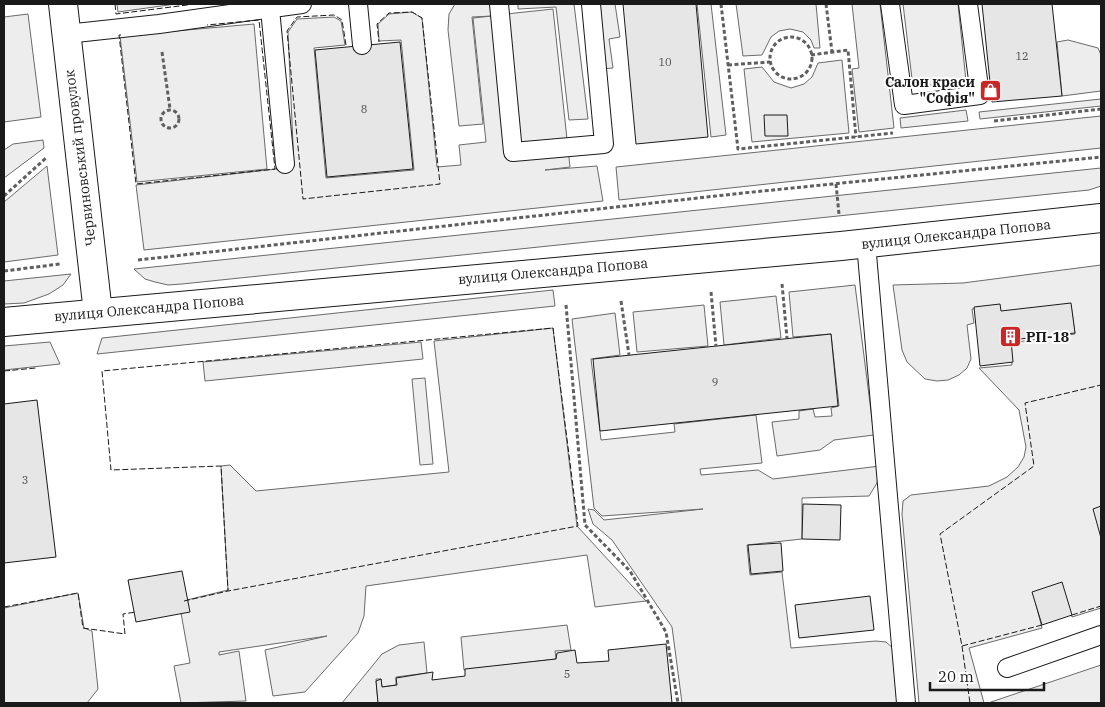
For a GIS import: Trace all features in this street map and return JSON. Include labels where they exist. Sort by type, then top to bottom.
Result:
[{"type":"street","name":"Червиновський провулок","points":[[63,4],[98,313]]},
{"type":"street","name":"вулиця Олександра Попова","points":[[4,322],[562,270],[866,244],[1101,218]]},
{"type":"lane","points":[[66,34],[159,24],[227,9],[270,8],[302,4]]},
{"type":"lane","points":[[358,4],[362,45]]},
{"type":"lane","points":[[499,4],[513,152],[604,144],[591,4]]},
{"type":"lane","points":[[890,4],[904,105],[980,95],[968,4]]},
{"type":"lane","points":[[270,8],[285,164]]},
{"type":"lane","points":[[866,244],[906,703]]},
{"type":"lane","points":[[1007,668],[1101,635]]},
{"type":"path","points":[[721,4],[738,149]]},
{"type":"path","points":[[826,4],[832,52]]},
{"type":"path","points":[[159,24],[170,109]]},
{"type":"path","points":[[787,38],[798,39],[807,45],[811,55],[811,65],[804,75],[794,79],[784,78],[775,72],[770,62],[771,51],[777,43],[787,38]]},
{"type":"path","points":[[811,55],[848,50],[856,137]]},
{"type":"path","points":[[728,65],[770,62]]},
{"type":"path","points":[[170,109],[176,112],[180,118],[177,125],[171,128],[164,126],[161,119],[163,113],[170,109]]},
{"type":"path","points":[[4,196],[48,156]]},
{"type":"path","points":[[138,260],[743,193],[1101,156]]},
{"type":"path","points":[[4,271],[68,263]]},
{"type":"path","points":[[562,270],[585,525],[630,572],[666,632],[678,703]]},
{"type":"path","points":[[782,282],[787,338]]},
{"type":"path","points":[[710,290],[716,346]]},
{"type":"path","points":[[622,301],[629,355]]},
{"type":"shaded area","points":[[117,4],[176,4],[118,12]]},
{"type":"shaded area","points":[[455,4],[495,4],[497,15],[553,9],[570,167],[545,170],[597,166],[603,201],[144,250],[136,185],[294,167],[288,32],[297,19],[334,17],[341,21],[345,45],[314,48],[326,178],[414,170],[401,40],[379,41],[378,24],[389,14],[412,12],[422,18],[437,167],[461,165],[459,145],[486,142],[473,18],[492,16],[472,17],[483,124],[459,126],[448,30],[449,14]]},
{"type":"shaded area","points":[[518,4],[574,4],[588,119],[569,120],[556,7],[518,9]]},
{"type":"shaded area","points":[[593,4],[615,4],[620,37],[609,39],[613,68],[601,69]]},
{"type":"shaded area","points":[[697,4],[711,4],[726,135],[711,137]]},
{"type":"shaded area","points":[[736,4],[816,4],[820,48],[814,48],[811,40],[803,32],[790,29],[779,31],[771,37],[762,55],[743,56]]},
{"type":"shaded area","points":[[852,4],[880,4],[894,128],[859,132],[852,69],[859,68]]},
{"type":"shaded area","points":[[903,4],[958,4],[966,81],[913,87]]},
{"type":"shaded area","points":[[28,14],[41,117],[4,122],[4,17]]},
{"type":"shaded area","points":[[254,24],[267,169],[137,182],[120,36]]},
{"type":"shaded area","points":[[1068,40],[1098,48],[1101,55],[1101,91],[1062,96],[1057,42]]},
{"type":"shaded area","points":[[842,60],[849,133],[752,142],[744,69],[762,67],[774,82],[791,88],[804,84],[812,77],[818,63]]},
{"type":"shaded area","points":[[1101,99],[1101,106],[980,119],[979,112]]},
{"type":"shaded area","points":[[966,110],[968,121],[901,128],[900,118]]},
{"type":"shaded area","points":[[1101,116],[1101,148],[619,200],[616,167]]},
{"type":"shaded area","points":[[43,140],[44,148],[4,178],[4,150],[13,144]]},
{"type":"shaded area","points":[[47,166],[58,255],[4,262],[4,202]]},
{"type":"shaded area","points":[[1101,168],[1101,186],[1089,190],[182,284],[168,285],[145,279],[134,269]]},
{"type":"shaded area","points":[[1101,265],[1101,608],[1072,617],[1062,585],[1033,593],[1042,628],[969,648],[984,703],[919,703],[902,514],[903,501],[911,495],[989,486],[1007,477],[1018,467],[1024,457],[1026,447],[1019,410],[979,368],[1012,365],[1010,343],[1075,334],[1071,305],[999,313],[998,306],[972,309],[974,323],[967,325],[971,359],[967,368],[959,375],[948,380],[925,379],[907,362],[902,350],[893,285],[963,283]]},
{"type":"shaded area","points":[[71,274],[63,285],[49,294],[24,303],[4,304],[4,281]]},
{"type":"shaded area","points":[[855,285],[874,435],[834,440],[820,450],[777,456],[772,422],[799,419],[799,411],[813,409],[815,417],[832,416],[831,408],[839,406],[831,334],[793,337],[789,292]]},
{"type":"shaded area","points":[[553,290],[555,306],[97,354],[102,338]]},
{"type":"shaded area","points":[[776,296],[781,338],[724,345],[720,302]]},
{"type":"shaded area","points":[[704,305],[708,346],[637,352],[633,312]]},
{"type":"shaded area","points":[[615,313],[620,355],[591,359],[601,440],[675,432],[674,424],[756,415],[762,463],[700,469],[701,475],[758,470],[773,479],[880,466],[877,483],[869,496],[802,498],[802,539],[747,545],[750,575],[782,572],[791,648],[876,641],[886,642],[894,649],[900,703],[682,703],[672,627],[612,540],[593,524],[588,509],[594,510],[604,520],[703,509],[602,516],[594,508],[572,319]]},
{"type":"shaded area","points":[[553,328],[577,526],[646,601],[595,607],[587,555],[366,586],[364,616],[358,633],[305,692],[273,696],[265,650],[327,636],[219,652],[219,655],[239,651],[246,701],[181,703],[174,666],[190,663],[181,613],[162,606],[228,590],[221,466],[230,465],[256,491],[449,472],[434,341]]},
{"type":"shaded area","points":[[50,342],[60,364],[4,370],[4,346]]},
{"type":"shaded area","points":[[421,342],[423,359],[205,381],[203,362]]},
{"type":"shaded area","points":[[425,378],[433,464],[420,465],[412,379]]},
{"type":"shaded area","points":[[78,593],[84,628],[92,631],[98,689],[87,703],[4,703],[4,608]]},
{"type":"shaded area","points":[[567,625],[571,650],[555,651],[556,659],[464,670],[461,637]]},
{"type":"shaded area","points":[[424,642],[427,673],[396,677],[396,685],[382,687],[381,679],[376,679],[378,703],[342,703],[382,654],[399,645]]},
{"type":"shaded area","points":[[1101,665],[1101,703],[988,703]]},
{"type":"building","points":[[623,4],[696,4],[708,137],[636,144]]},
{"type":"building","points":[[982,4],[1052,4],[1062,96],[992,102]]},
{"type":"building","points":[[400,42],[413,169],[327,177],[315,50]]},
{"type":"building","points":[[764,115],[787,115],[788,136],[765,136]]},
{"type":"building","name":"РП-18","points":[[1071,303],[1075,333],[1011,340],[1013,362],[980,366],[974,307],[1000,304],[1001,311]]},
{"type":"building","points":[[831,334],[838,406],[600,431],[593,359]]},
{"type":"building","points":[[37,400],[56,557],[4,563],[4,404]]},
{"type":"building","points":[[803,504],[841,505],[840,540],[802,539]]},
{"type":"building","points":[[1101,506],[1101,538],[1093,509]]},
{"type":"building","points":[[781,543],[783,571],[751,574],[748,545]]},
{"type":"building","points":[[182,571],[190,612],[136,622],[128,580]]},
{"type":"building","points":[[1062,582],[1072,615],[1042,625],[1032,592]]},
{"type":"building","points":[[870,596],[874,630],[799,638],[795,605]]},
{"type":"building","points":[[666,644],[672,703],[378,703],[376,681],[381,679],[382,687],[397,685],[396,678],[433,672],[432,680],[465,676],[465,669],[556,659],[557,653],[575,650],[577,663],[609,661],[608,650]]},
{"type":"fence","points":[[115,4],[116,14],[195,4]]},
{"type":"fence","points":[[346,45],[342,20],[334,15],[297,17],[287,31],[303,199],[440,184],[422,18],[412,12],[389,13],[377,24],[379,42]]},
{"type":"fence","points":[[121,35],[119,35],[136,184],[275,169],[259,20],[207,25]]},
{"type":"fence","points":[[553,328],[578,526],[228,591],[221,466],[111,470],[102,371],[553,328]]},
{"type":"fence","points":[[4,371],[36,368]]},
{"type":"fence","points":[[1042,625],[962,646],[940,534],[1034,466],[1025,403],[1101,385]]},
{"type":"fence","points":[[184,601],[228,591]]},
{"type":"fence","points":[[4,607],[78,593],[83,628],[125,634],[123,614],[136,612]]},
{"type":"fence","points":[[1072,615],[1101,606]]},
{"type":"fence","points":[[962,646],[970,703]]},
{"type":"place","name":"Салон краси \"Софія\"","points":[[991,90]]},
{"type":"place","name":"РП-18","points":[[1010,337]]}]
